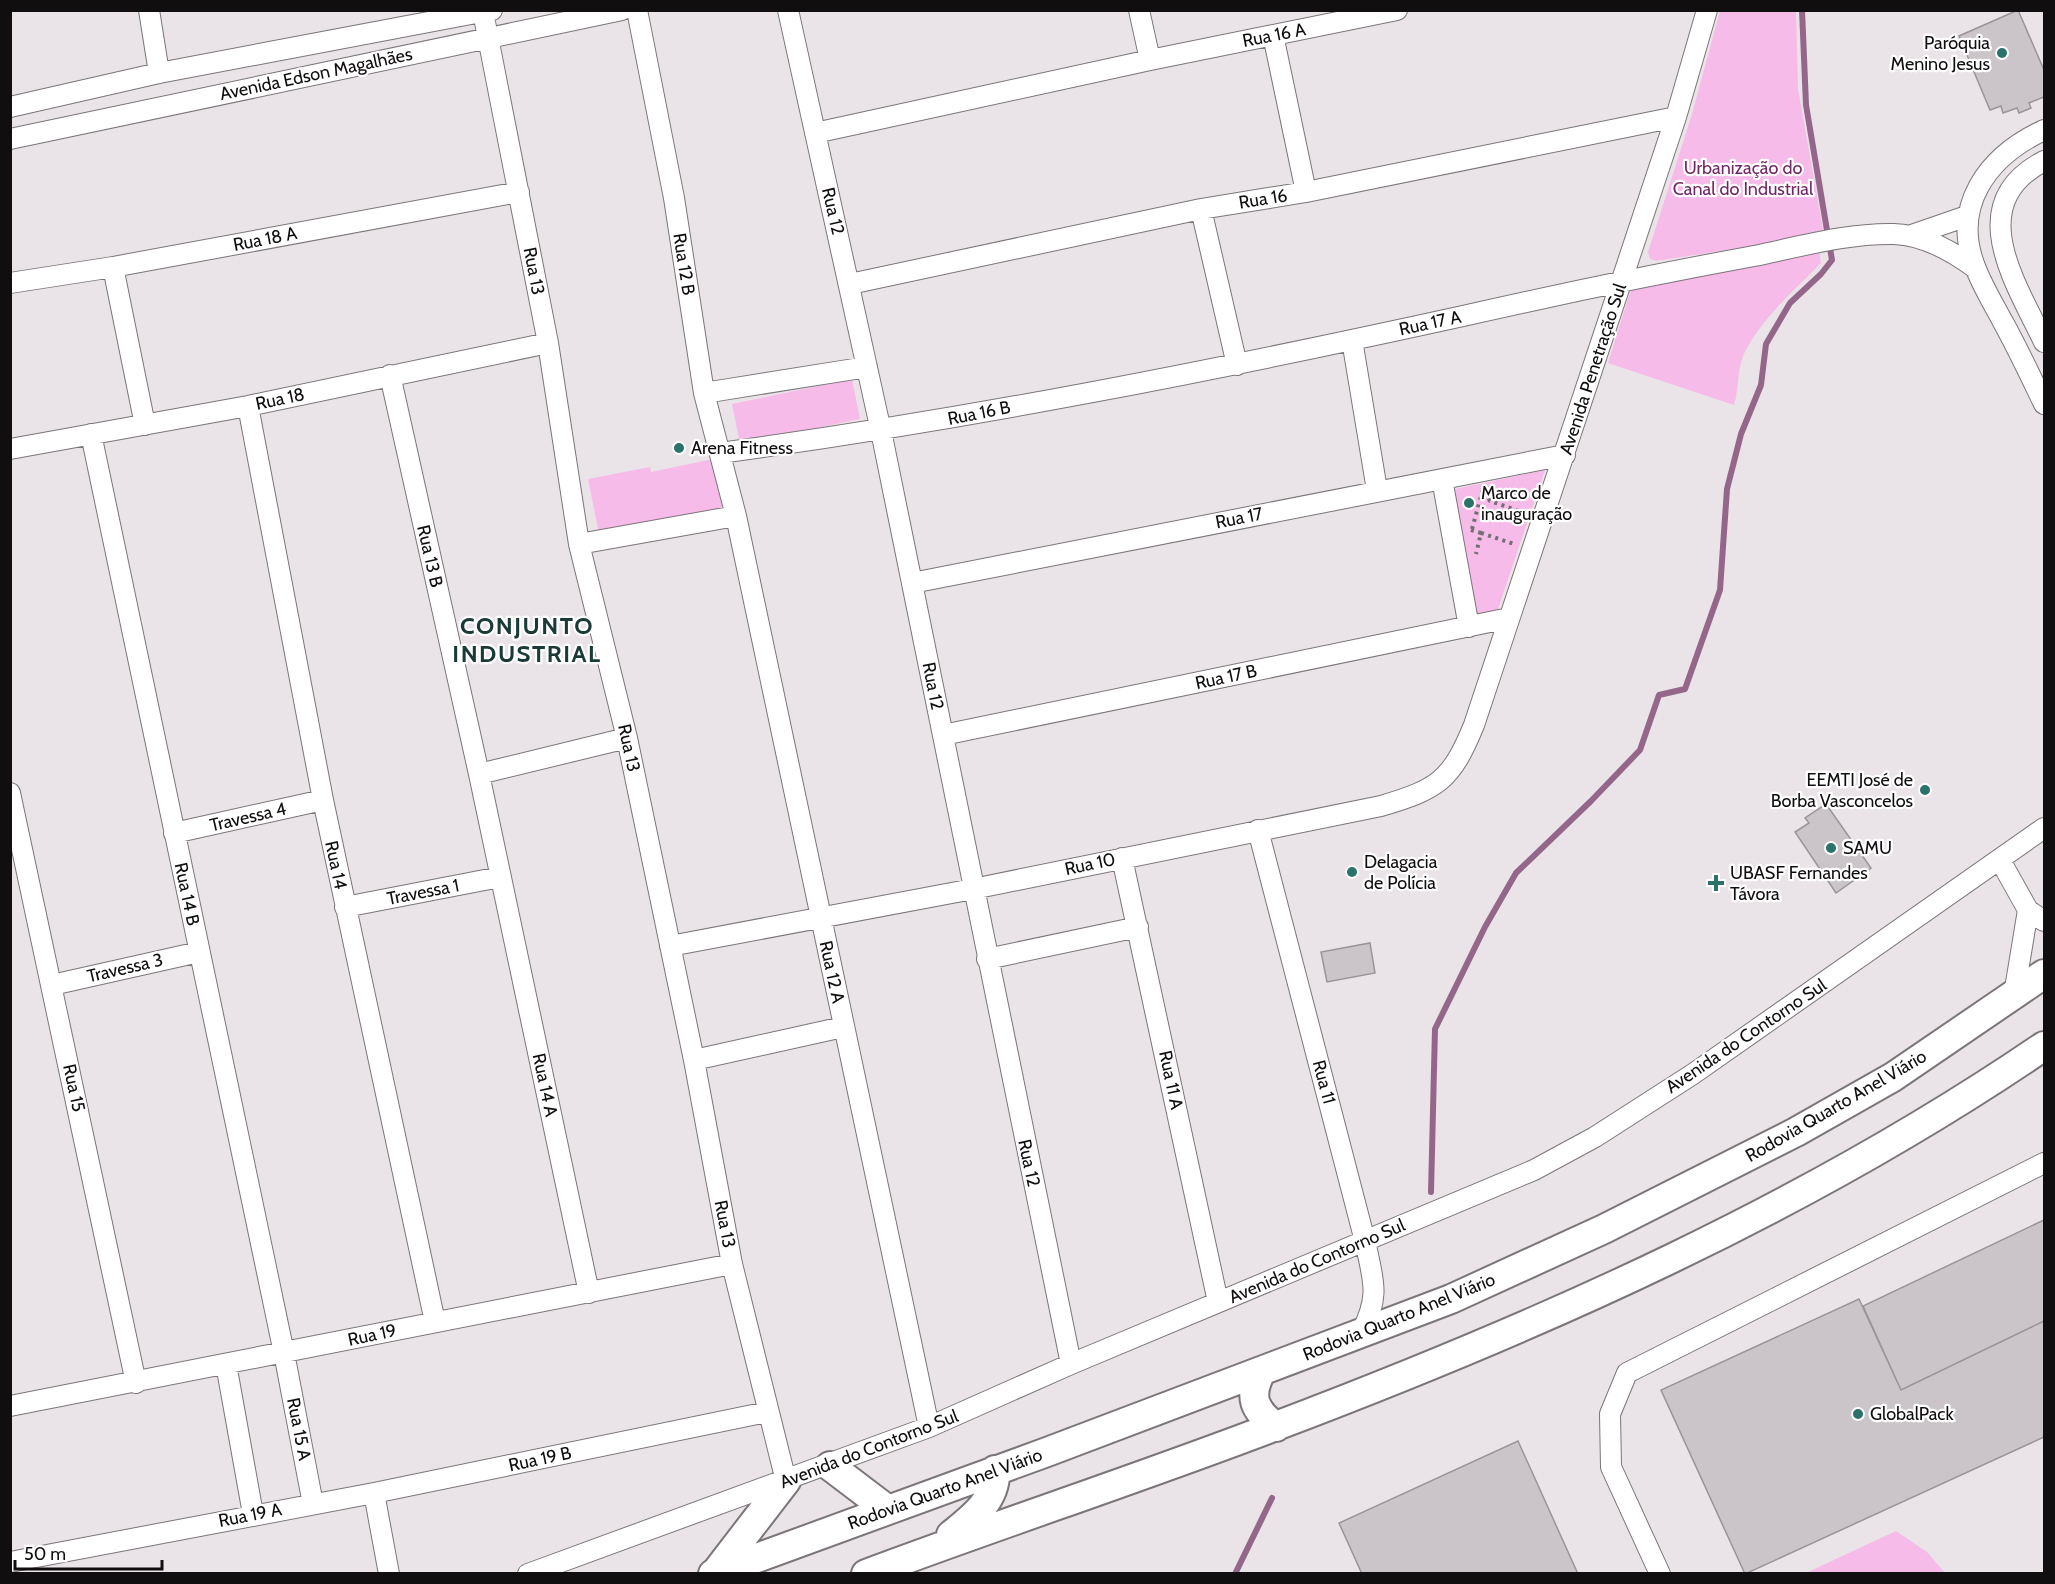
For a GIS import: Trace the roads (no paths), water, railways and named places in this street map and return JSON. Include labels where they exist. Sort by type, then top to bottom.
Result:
[{"type":"highway","name":"Rodovia Quarto Anel Viário","points":[[714,1573],[1261,1372],[1450,1299],[1702,1181],[1893,1077],[2044,974]]},
{"type":"highway","points":[[866,1574],[935,1547],[1276,1427],[1478,1346],[1684,1253],[1863,1159],[2044,1046]]},
{"type":"highway","points":[[1261,1372],[1253,1387],[1255,1405],[1276,1427]]},
{"type":"highway","points":[[830,1466],[888,1510]]},
{"type":"highway","points":[[935,1547],[975,1516],[985,1505],[996,1479],[995,1470]]},
{"type":"highway","points":[[714,1573],[786,1481]]},
{"type":"street","points":[[149,10],[159,73]]},
{"type":"street","name":"Avenida Edson Magalhães","points":[[10,138],[622,10]]},
{"type":"street","name":"Rua 12 B","points":[[638,10],[674,198],[704,393],[736,516]]},
{"type":"street","name":"Rua 12","points":[[788,10],[881,431],[1071,1364]]},
{"type":"street","points":[[815,133],[1150,60],[1139,10]]},
{"type":"street","name":"Rua 16 A","points":[[1150,60],[1397,10]]},
{"type":"street","name":"Avenida Penetração Sul","points":[[1474,725],[1676,117],[1707,10]]},
{"type":"street","name":"Avenida Edson Magalhães","points":[[10,107],[159,73],[488,11]]},
{"type":"street","name":"Rua 13","points":[[488,11],[488,38],[548,343],[579,544],[627,738],[694,1060],[732,1264],[786,1481]]},
{"type":"street","points":[[1273,35],[1306,192]]},
{"type":"street","name":"Rua 16","points":[[850,284],[1201,209],[1306,192],[1676,117]]},
{"type":"street","points":[[2044,130],[2010,150],[1995,163],[1975,193],[1967,216],[1969,244],[1975,268],[2044,404]]},
{"type":"street","points":[[2044,161],[2010,189],[2000,221],[2006,262],[2044,342]]},
{"type":"street","name":"Rua 18 A","points":[[10,283],[113,267],[519,192]]},
{"type":"street","points":[[1201,209],[1237,364]]},
{"type":"street","points":[[1912,235],[1967,216]]},
{"type":"street","name":"Rua 17 A","points":[[1237,364],[1622,281],[1837,240],[1891,234],[1912,235]]},
{"type":"street","points":[[1912,235],[1955,253],[1975,268]]},
{"type":"street","points":[[113,267],[145,425]]},
{"type":"street","points":[[1352,340],[1377,490]]},
{"type":"street","name":"Rua 18","points":[[10,449],[248,406],[548,343]]},
{"type":"street","name":"Rua 16 B","points":[[720,453],[881,431],[1237,364]]},
{"type":"street","points":[[704,393],[867,367]]},
{"type":"street","name":"Rua 13 B","points":[[390,375],[500,877]]},
{"type":"street","name":"Rua 14","points":[[248,406],[323,800],[435,1322]]},
{"type":"street","name":"Rua 14 B","points":[[91,434],[284,1353]]},
{"type":"street","name":"Rua 17","points":[[912,583],[1377,490],[1565,455]]},
{"type":"street","points":[[1442,479],[1469,627]]},
{"type":"street","points":[[579,544],[736,516]]},
{"type":"street","name":"Rua 12 A","points":[[736,516],[929,1427]]},
{"type":"street","name":"Rua 17 B","points":[[943,735],[1509,618]]},
{"type":"street","name":"Rua 10","points":[[670,946],[973,889],[1381,806],[1433,787],[1456,765],[1474,725]]},
{"type":"street","points":[[479,774],[627,738]]},
{"type":"street","name":"Rua 15","points":[[10,793],[17,861],[52,985],[136,1383]]},
{"type":"street","name":"Travessa 4","points":[[174,833],[323,800]]},
{"type":"street","name":"Avenida do Contorno Sul","points":[[528,1574],[830,1466],[929,1427],[1071,1364],[1534,1170],[1595,1137],[1693,1074],[2044,828]]},
{"type":"street","name":"Rua 11","points":[[1257,830],[1365,1241],[1376,1292],[1371,1314],[1361,1333]]},
{"type":"street","name":"Rua 11 A","points":[[1122,858],[1218,1302]]},
{"type":"street","points":[[2000,860],[2036,915],[2014,995]]},
{"type":"street","name":"Travessa 1","points":[[345,907],[500,877]]},
{"type":"street","name":"Rua 14 A","points":[[500,877],[589,1293]]},
{"type":"street","points":[[987,959],[1138,927]]},
{"type":"street","name":"Travessa 3","points":[[52,985],[199,952]]},
{"type":"street","points":[[694,1060],[843,1027]]},
{"type":"street","points":[[1660,1574],[1611,1467],[1610,1413],[1628,1373],[2044,1163]]},
{"type":"street","name":"Rua 19","points":[[10,1406],[732,1264]]},
{"type":"street","name":"Rua 15 A","points":[[284,1353],[313,1504]]},
{"type":"street","points":[[226,1364],[253,1514]]},
{"type":"street","name":"Rua 19 B","points":[[313,1504],[767,1412]]},
{"type":"street","points":[[375,1493],[389,1574]]},
{"type":"street","name":"Rua 19 A","points":[[10,1562],[313,1504]]},
{"type":"waterway","points":[[1431,1192],[1435,1029],[1485,927],[1516,873],[1640,750],[1659,695],[1685,689],[1720,590],[1727,489],[1741,434],[1761,385],[1766,344],[1790,303],[1821,274],[1832,260],[1806,105],[1802,10]]},
{"type":"waterway","points":[[1235,1574],[1272,1498]]},
{"type":"place","name":"Paróquia Menino Jesus","points":[[2002,53]]},
{"type":"place","name":"Arena Fitness","points":[[679,448]]},
{"type":"place","name":"Marco de inauguração","points":[[1469,503]]},
{"type":"place","name":"EEMTI José de Borba Vasconcelos","points":[[1925,790]]},
{"type":"place","name":"SAMU","points":[[1831,848]]},
{"type":"place","name":"Delagacia de Polícia","points":[[1352,872]]},
{"type":"place","name":"UBASF Fernandes Távora","points":[[1716,883]]},
{"type":"place","name":"GlobalPack","points":[[1858,1414]]},
{"type":"district","name":"CONJUNTO INDUSTRIAL","points":[[527,640]]},
{"type":"park label","name":"Urbanização do Canal do Industrial","points":[[1743,178]]}]
